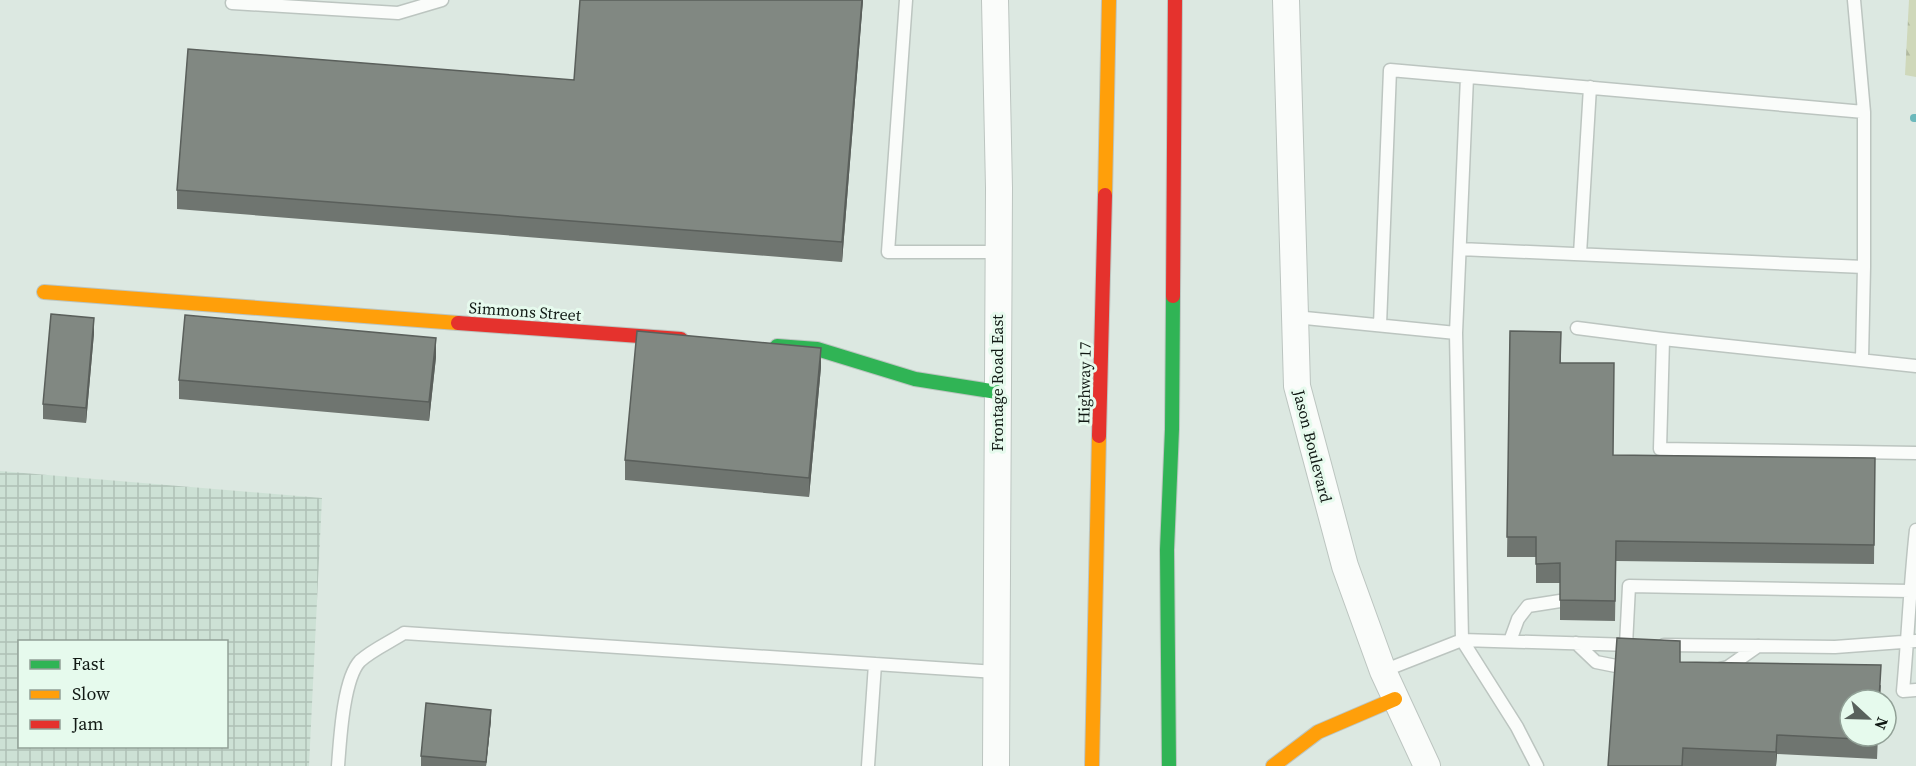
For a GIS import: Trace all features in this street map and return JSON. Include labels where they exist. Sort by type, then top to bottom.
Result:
[{"type":"main road","name":"Highway 17","points":[[1092,766],[1108,0]]},
{"type":"main road","points":[[1169,766],[1167,550],[1172,429],[1175,0]]},
{"type":"main road","name":"Simmons Street","points":[[44,292],[700,340]]},
{"type":"main road","points":[[758,344],[817,349],[915,379],[997,392]]},
{"type":"main road","points":[[1273,766],[1318,732],[1395,699]]},
{"type":"street","name":"Frontage Road East","points":[[995,0],[998,252],[996,766]]},
{"type":"street","name":"Jason Boulevard","points":[[1286,0],[1297,386],[1345,566],[1383,671],[1427,766]]},
{"type":"lane","points":[[232,3],[398,13],[442,0]]},
{"type":"lane","points":[[906,0],[888,252],[998,252]]},
{"type":"lane","points":[[1854,0],[1864,112],[1862,360]]},
{"type":"lane","points":[[1380,325],[1390,70],[1864,112]]},
{"type":"lane","points":[[1467,77],[1456,333],[1462,640],[1517,727],[1537,766]]},
{"type":"lane","points":[[1580,254],[1590,87]]},
{"type":"lane","points":[[1460,249],[1864,267]]},
{"type":"lane","points":[[1295,317],[1456,333]]},
{"type":"lane","points":[[1577,328],[1916,366]]},
{"type":"lane","points":[[1663,339],[1660,449],[1916,453]]},
{"type":"lane","points":[[1916,530],[1910,591],[1912,641],[1903,691],[1916,690]]},
{"type":"lane","points":[[1626,645],[1629,586],[1910,591]]},
{"type":"lane","points":[[1510,642],[1518,619],[1528,606],[1560,601]]},
{"type":"lane","points":[[1616,604],[1629,603]]},
{"type":"lane","points":[[339,766],[340,737],[347,690],[359,662],[404,633],[996,672]]},
{"type":"lane","points":[[1383,671],[1462,640],[1626,645],[1835,647],[1912,641]]},
{"type":"lane","points":[[1576,643],[1596,662],[1616,666]]},
{"type":"lane","points":[[1710,671],[1728,667],[1758,646]]},
{"type":"lane","points":[[868,766],[875,664]]},
{"type":"shaded area","points":[[0,471],[322,498],[309,766],[0,766]]},
{"type":"green space","points":[[1909,0],[1916,0],[1916,77],[1905,75]]},
{"type":"building","points":[[580,0],[862,0],[842,242],[177,190],[188,49],[574,80]]},
{"type":"building","points":[[51,314],[94,318],[86,408],[43,404]]},
{"type":"building","points":[[185,315],[436,338],[429,402],[179,380]]},
{"type":"building","points":[[637,331],[821,348],[809,478],[625,460]]},
{"type":"building","points":[[1510,331],[1561,332],[1560,363],[1614,363],[1613,455],[1875,458],[1874,545],[1616,541],[1615,601],[1560,600],[1560,563],[1536,564],[1536,537],[1507,537]]},
{"type":"building","points":[[1617,638],[1680,641],[1680,662],[1881,665],[1880,688],[1838,688],[1838,738],[1777,735],[1776,752],[1683,748],[1682,766],[1608,766]]},
{"type":"building","points":[[426,703],[491,710],[486,762],[421,756]]},
{"type":"traffic: fast","points":[[1169,766],[1167,550],[1172,429],[1173,296]]},
{"type":"traffic: fast","points":[[777,346],[817,349],[915,379],[997,392]]},
{"type":"traffic: slow","points":[[1105,195],[1109,0]]},
{"type":"traffic: slow","points":[[44,292],[458,323]]},
{"type":"traffic: slow","points":[[1092,766],[1099,436]]},
{"type":"traffic: slow","points":[[1273,766],[1318,732],[1395,699]]},
{"type":"traffic: jam","points":[[1173,296],[1175,0]]},
{"type":"traffic: jam","points":[[1099,436],[1105,195]]},
{"type":"traffic: jam","points":[[458,323],[681,339]]}]
